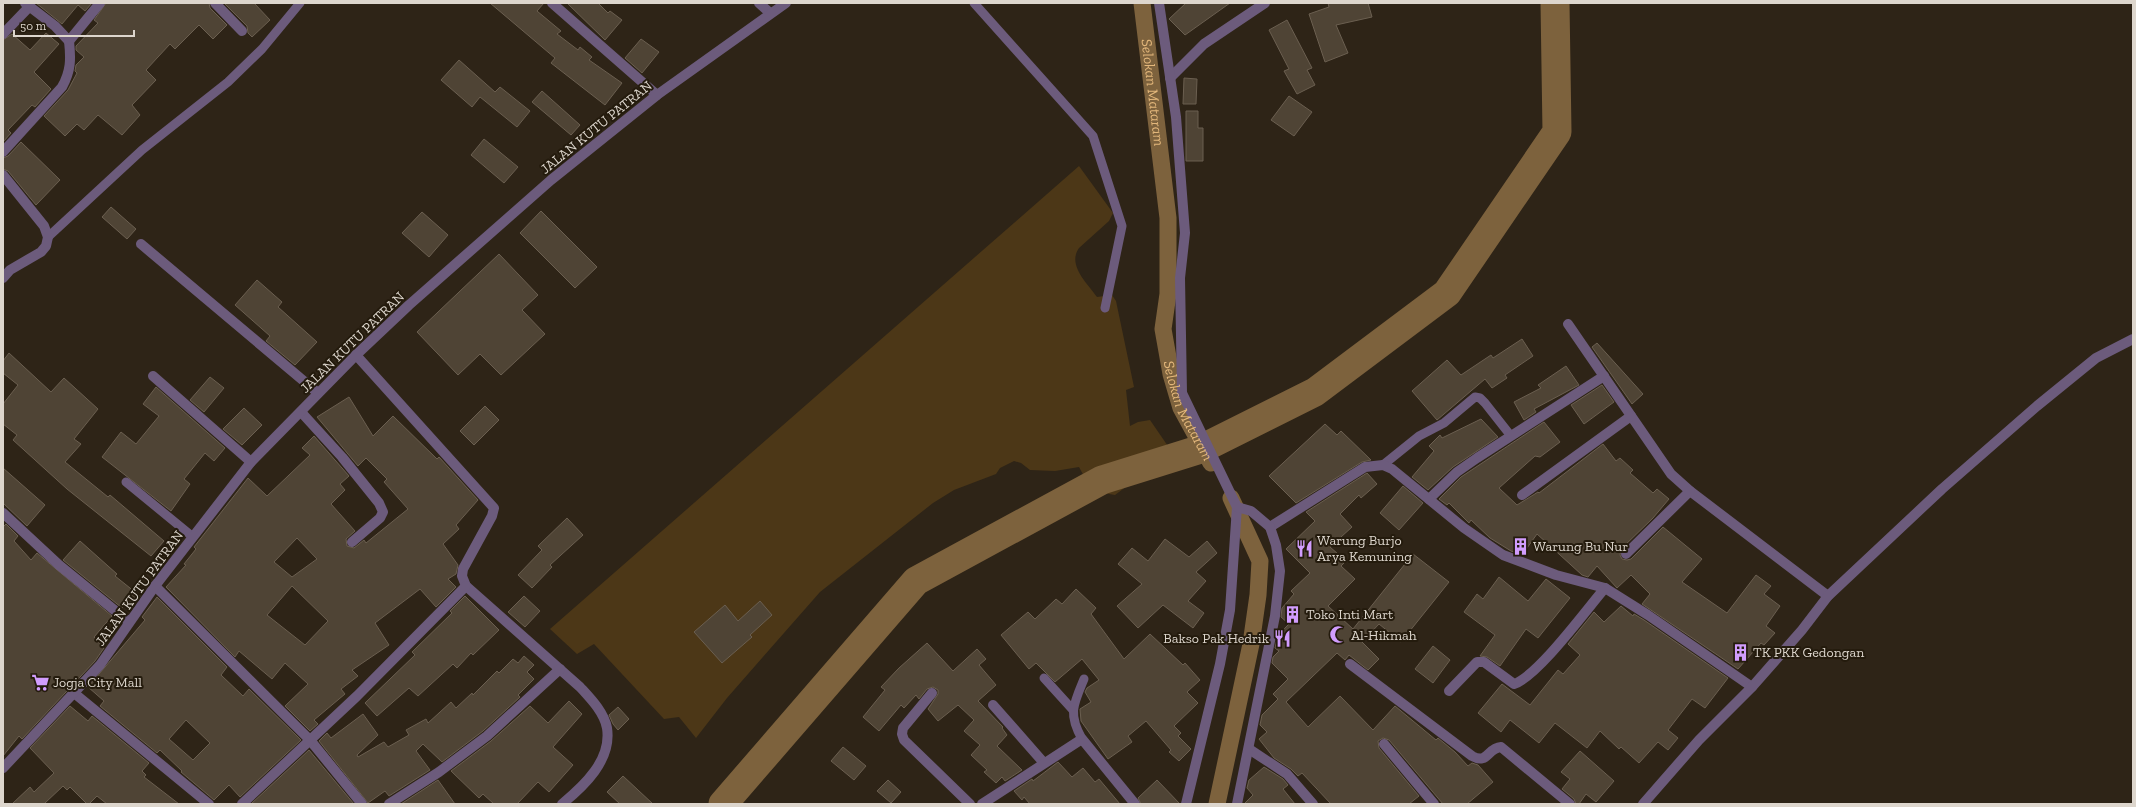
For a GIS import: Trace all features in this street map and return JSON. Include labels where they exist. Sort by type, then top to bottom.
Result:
[{"type":"street","points":[[69,41],[100,3]]},
{"type":"street","points":[[215,3],[242,31]]},
{"type":"street","points":[[552,3],[657,95]]},
{"type":"street","points":[[759,3],[770,13]]},
{"type":"street","name":"JALAN KUTU PATRAN","points":[[3,768],[100,665],[155,586],[252,462],[356,355],[409,305],[551,180],[657,95],[786,3]]},
{"type":"street","points":[[1159,3],[1176,117],[1185,233],[1180,278],[1182,393],[1231,493],[1243,509],[1270,527],[1276,545],[1280,571],[1275,616],[1237,804]]},
{"type":"street","points":[[1170,78],[1204,44],[1265,3]]},
{"type":"street","points":[[3,34],[28,5],[56,26],[69,41],[72,62],[68,76],[62,87],[3,152]]},
{"type":"street","points":[[3,175],[44,226],[48,237],[46,246],[41,252],[10,270],[3,278]]},
{"type":"street","points":[[142,244],[318,393]]},
{"type":"street","points":[[1568,324],[1671,474],[1690,491],[1828,596]]},
{"type":"street","points":[[1643,804],[1699,740],[1752,687],[1802,630],[1828,596],[1942,489],[2036,406],[2096,358],[2133,339]]},
{"type":"street","points":[[356,355],[494,508],[492,516],[463,569],[462,576],[466,586],[560,669],[594,702],[607,727],[606,752],[587,782],[563,804]]},
{"type":"street","points":[[153,376],[252,462]]},
{"type":"street","points":[[1429,498],[1457,472],[1604,376]]},
{"type":"street","points":[[301,412],[342,457],[379,503],[383,512],[380,518],[352,542]]},
{"type":"street","points":[[1522,495],[1631,416]]},
{"type":"street","points":[[1270,527],[1299,510],[1354,472],[1365,467],[1383,465],[1392,469],[1502,555],[1556,575],[1605,588],[1648,615],[1752,687]]},
{"type":"street","points":[[1626,554],[1690,491]]},
{"type":"street","points":[[1186,804],[1220,664],[1243,509]]},
{"type":"street","points":[[3,513],[60,565],[129,622]]},
{"type":"street","points":[[155,586],[310,740],[362,804]]},
{"type":"street","points":[[242,804],[357,696],[466,586]]},
{"type":"street","points":[[1449,691],[1476,662],[1484,662],[1514,684],[1520,682],[1548,657],[1605,588]]},
{"type":"street","points":[[1350,664],[1472,756],[1478,759],[1483,759],[1496,748],[1501,747],[1570,804]]},
{"type":"street","points":[[389,804],[439,772],[487,736],[560,669]]},
{"type":"street","points":[[74,693],[209,804]]},
{"type":"street","points":[[932,693],[903,728],[902,734],[904,740],[970,804]]},
{"type":"street","points":[[993,705],[1044,763]]},
{"type":"street","points":[[982,804],[1082,739],[1135,804]]},
{"type":"street","points":[[1384,744],[1431,803]]},
{"type":"street","points":[[1248,749],[1287,774],[1313,804]]},
{"type":"lane","points":[[48,237],[142,150],[228,82],[262,48],[300,3]]},
{"type":"lane","points":[[974,3],[1093,136],[1122,226],[1105,308]]},
{"type":"lane","points":[[1383,465],[1419,436],[1444,423],[1475,397],[1480,398],[1485,403],[1511,436]]},
{"type":"lane","points":[[126,482],[193,537]]},
{"type":"lane","points":[[1044,678],[1073,710]]},
{"type":"lane","points":[[1082,739],[1075,725],[1073,710],[1084,680]]},
{"type":"shaded area","points":[[1079,166],[1113,213],[1109,221],[1079,248],[1075,261],[1080,274],[1097,297],[1112,295],[1116,301],[1134,387],[1126,390],[1130,426],[1138,422],[1150,420],[1172,452],[1172,458],[1159,474],[1131,483],[1115,495],[1092,491],[1079,467],[1055,471],[1030,470],[1021,463],[1014,461],[1000,468],[996,474],[954,490],[933,503],[820,592],[727,698],[696,738],[679,717],[664,719],[594,644],[577,654],[550,629]]},
{"type":"building","points":[[36,3],[92,3],[85,11],[78,5],[62,24]]},
{"type":"building","points":[[106,3],[209,3],[210,8],[227,25],[213,39],[199,25],[175,49],[170,44],[146,70],[156,80],[132,105],[140,115],[122,135],[98,115],[84,130],[77,124],[65,136],[44,116],[68,90],[77,73],[75,71],[76,65],[84,57],[76,50],[76,46],[98,23],[94,20]]},
{"type":"building","points":[[224,3],[254,3],[270,20],[252,37],[248,33],[247,26]]},
{"type":"building","points":[[490,3],[544,3],[537,11],[561,31],[557,34],[578,50],[580,47],[592,57],[589,60],[622,83],[605,105],[551,63],[555,58]]},
{"type":"building","points":[[567,3],[598,3],[608,13],[610,11],[622,20],[605,40]]},
{"type":"building","points":[[1186,3],[1230,3],[1185,35],[1169,19]]},
{"type":"building","points":[[1328,3],[1368,3],[1372,17],[1336,25],[1348,53],[1325,62],[1309,14],[1329,7]]},
{"type":"building","points":[[1287,20],[1312,68],[1307,70],[1315,85],[1297,94],[1284,71],[1289,69],[1269,30]]},
{"type":"building","points":[[46,33],[59,44],[34,72],[51,89],[35,107],[32,105],[8,130],[11,133],[3,142],[3,40],[12,34],[30,50]]},
{"type":"building","points":[[641,39],[659,52],[642,73],[625,58]]},
{"type":"building","points":[[459,60],[495,92],[500,87],[530,111],[517,127],[480,97],[472,107],[441,80]]},
{"type":"building","points":[[1184,78],[1197,79],[1196,104],[1183,104]]},
{"type":"building","points":[[542,91],[580,125],[571,135],[532,102]]},
{"type":"building","points":[[1289,96],[1312,112],[1294,136],[1271,120]]},
{"type":"building","points":[[1186,111],[1198,111],[1198,128],[1203,128],[1203,161],[1186,161]]},
{"type":"building","points":[[484,139],[518,167],[504,183],[471,155]]},
{"type":"building","points":[[21,142],[60,180],[36,205],[8,171],[3,169],[3,158],[8,156]]},
{"type":"building","points":[[111,207],[136,229],[127,239],[102,217]]},
{"type":"building","points":[[541,211],[597,267],[575,288],[520,233]]},
{"type":"building","points":[[422,212],[448,235],[429,257],[402,233]]},
{"type":"building","points":[[499,254],[538,295],[522,310],[545,334],[501,375],[480,354],[458,375],[417,332]]},
{"type":"building","points":[[257,280],[282,302],[278,307],[317,342],[295,365],[266,341],[270,336],[235,305]]},
{"type":"building","points":[[1522,339],[1533,356],[1505,375],[1507,378],[1492,388],[1485,379],[1437,420],[1412,391],[1447,360],[1461,375],[1491,355],[1493,358]]},
{"type":"building","points":[[1597,343],[1643,394],[1632,404],[1592,347]]},
{"type":"building","points":[[9,353],[51,392],[64,378],[98,409],[74,439],[81,444],[65,462],[108,497],[110,495],[164,541],[151,556],[67,489],[13,440],[17,435],[3,424],[3,404],[18,385],[3,373],[3,361]]},
{"type":"building","points":[[1566,366],[1579,385],[1534,409],[1536,412],[1524,420],[1514,402],[1541,388],[1538,385]]},
{"type":"building","points":[[210,377],[224,388],[204,412],[190,400]]},
{"type":"building","points":[[1602,385],[1614,402],[1584,424],[1571,405]]},
{"type":"building","points":[[156,387],[225,448],[214,461],[205,453],[184,479],[190,484],[171,511],[102,457],[121,432],[136,444],[159,416],[143,404]]},
{"type":"building","points":[[349,397],[373,436],[393,416],[437,459],[439,457],[478,500],[456,525],[459,529],[443,544],[458,565],[456,574],[448,579],[456,587],[436,607],[420,589],[375,623],[389,645],[352,670],[358,676],[341,689],[345,694],[314,720],[318,724],[310,731],[285,706],[308,684],[285,663],[272,679],[239,651],[235,657],[166,587],[186,565],[184,564],[196,549],[194,547],[248,478],[267,496],[310,455],[302,448],[314,436],[349,476],[340,484],[345,490],[331,504],[355,531],[346,539],[347,546],[354,548],[364,540],[366,543],[408,509],[384,482],[387,479],[366,458],[358,466],[317,417]],"holes":[[[297,538],[317,559],[292,577],[274,562]],[[292,586],[328,621],[305,645],[267,615]]]},
{"type":"building","points":[[485,406],[499,420],[474,445],[460,431]]},
{"type":"building","points":[[244,408],[262,425],[242,445],[223,429]]},
{"type":"building","points":[[1481,419],[1498,437],[1453,467],[1428,490],[1412,477],[1434,451],[1429,446],[1440,435],[1442,438]]},
{"type":"building","points":[[1544,422],[1560,442],[1540,457],[1535,456],[1499,488],[1517,505],[1538,492],[1539,493],[1603,444],[1616,461],[1620,458],[1633,470],[1630,473],[1653,493],[1657,489],[1669,499],[1653,518],[1621,549],[1620,555],[1622,559],[1631,559],[1663,527],[1702,559],[1682,582],[1727,613],[1756,575],[1771,586],[1764,594],[1780,606],[1766,626],[1775,633],[1764,645],[1761,643],[1738,669],[1642,604],[1650,594],[1631,575],[1617,588],[1597,566],[1588,577],[1582,575],[1537,534],[1522,555],[1511,551],[1490,538],[1471,520],[1469,523],[1449,503],[1447,505],[1439,499],[1461,477]]},
{"type":"building","points":[[1325,424],[1337,435],[1341,431],[1371,460],[1362,462],[1296,503],[1269,476]]},
{"type":"building","points":[[3,468],[45,505],[27,526],[3,503]]},
{"type":"building","points":[[1367,473],[1377,484],[1361,498],[1359,495],[1340,514],[1352,527],[1330,547],[1346,561],[1341,566],[1355,579],[1328,606],[1353,629],[1413,554],[1449,582],[1401,642],[1379,624],[1362,642],[1379,659],[1368,670],[1349,655],[1345,660],[1337,653],[1286,702],[1308,727],[1340,696],[1373,730],[1395,706],[1436,740],[1438,738],[1455,752],[1468,766],[1472,763],[1478,765],[1493,782],[1467,804],[1443,804],[1389,740],[1383,738],[1378,741],[1379,748],[1419,796],[1409,804],[1331,804],[1302,773],[1298,776],[1291,769],[1274,758],[1259,739],[1267,732],[1260,725],[1262,715],[1278,699],[1273,694],[1288,679],[1272,663],[1273,657],[1279,651],[1275,648],[1278,635],[1289,624],[1281,617],[1282,608],[1294,594],[1291,591],[1310,573],[1286,549],[1315,521],[1306,512]]},
{"type":"building","points":[[1403,486],[1423,503],[1399,530],[1380,513]]},
{"type":"building","points":[[567,518],[583,535],[550,565],[552,567],[532,588],[518,575],[542,550],[538,546]]},
{"type":"building","name":"Jogja City Mall","points":[[6,524],[18,536],[14,541],[31,560],[37,553],[112,616],[94,637],[104,648],[95,661],[22,739],[19,736],[3,756],[3,527]]},
{"type":"building","points":[[1165,539],[1189,557],[1207,541],[1217,553],[1196,572],[1206,581],[1188,601],[1204,613],[1193,628],[1163,605],[1138,628],[1117,606],[1142,584],[1118,564],[1132,548],[1148,561]]},
{"type":"building","points":[[80,541],[117,574],[115,576],[140,596],[131,608],[126,604],[122,608],[63,560]]},
{"type":"building","points":[[1499,577],[1528,601],[1546,579],[1570,598],[1538,638],[1526,629],[1500,666],[1487,657],[1480,656],[1495,635],[1464,612],[1477,594],[1483,599]]},
{"type":"building","points":[[1076,589],[1096,608],[1091,614],[1124,659],[1150,634],[1183,665],[1185,663],[1200,680],[1187,692],[1198,703],[1174,726],[1181,733],[1178,736],[1191,749],[1179,761],[1169,752],[1171,750],[1146,721],[1128,736],[1132,742],[1108,759],[1081,721],[1080,709],[1091,702],[1085,692],[1087,688],[1099,680],[1082,659],[1055,682],[1036,663],[1029,669],[1001,635],[1028,612],[1035,619],[1056,599],[1062,604]]},
{"type":"building","points":[[465,596],[499,630],[473,655],[471,653],[457,668],[453,664],[418,696],[409,688],[377,716],[365,703],[415,655],[412,652],[452,613],[450,611]]},
{"type":"building","points":[[524,596],[540,611],[525,627],[508,612]]},
{"type":"building","points":[[157,597],[227,667],[221,675],[243,696],[249,689],[301,740],[240,797],[229,785],[214,800],[181,772],[182,771],[160,750],[157,753],[100,706],[104,701],[88,687],[145,620],[142,617]],"holes":[[[186,720],[210,743],[193,760],[169,739]]]},
{"type":"building","points":[[760,601],[772,615],[750,635],[752,637],[722,663],[694,632],[725,605],[738,621]]},
{"type":"building","points":[[1621,606],[1633,616],[1634,614],[1644,620],[1728,678],[1705,708],[1692,699],[1668,730],[1678,738],[1668,750],[1658,742],[1639,763],[1621,747],[1619,749],[1600,731],[1587,748],[1555,723],[1539,743],[1510,720],[1501,732],[1478,713],[1502,684],[1530,705],[1558,670],[1563,674],[1580,655],[1568,644],[1594,612],[1604,622]]},
{"type":"building","points":[[927,643],[953,671],[977,649],[986,659],[979,665],[996,685],[978,701],[1003,727],[1002,728],[1007,735],[997,746],[1022,770],[1005,781],[1002,777],[996,783],[984,772],[987,770],[971,755],[980,745],[964,731],[974,720],[958,705],[938,721],[928,709],[938,694],[938,690],[933,687],[927,689],[919,699],[916,695],[904,708],[901,705],[879,731],[863,717],[885,690],[881,687],[899,668]]},
{"type":"building","points":[[1433,646],[1450,660],[1433,683],[1415,669]]},
{"type":"building","points":[[524,656],[534,665],[527,672],[534,679],[518,695],[520,697],[483,731],[442,762],[423,744],[416,751],[430,770],[389,796],[385,791],[368,803],[319,741],[327,733],[331,738],[363,714],[378,735],[357,755],[358,757],[384,742],[388,747],[409,735],[406,730],[426,719],[428,723],[451,702],[456,708],[472,693],[473,695],[497,671],[499,673],[513,659],[518,663]]},
{"type":"building","points":[[569,701],[582,714],[553,747],[573,765],[549,792],[538,782],[517,804],[494,804],[483,794],[479,798],[451,771],[491,741],[530,706],[548,723]]},
{"type":"building","points":[[70,706],[88,721],[92,716],[149,763],[142,771],[146,775],[144,777],[179,804],[107,804],[97,796],[89,804],[87,804],[70,787],[67,790],[63,786],[45,803],[46,804],[12,804],[30,787],[34,792],[54,773],[30,748]]},
{"type":"building","points":[[618,707],[629,719],[618,730],[613,724],[609,715]]},
{"type":"building","points":[[843,747],[866,766],[854,780],[831,761]]},
{"type":"building","points":[[309,750],[354,804],[251,804]]},
{"type":"building","points":[[1580,751],[1614,781],[1596,802],[1586,794],[1579,804],[1576,804],[1574,799],[1562,789],[1570,779],[1561,772]]},
{"type":"building","points":[[1058,762],[1072,777],[1083,768],[1095,782],[1099,779],[1120,804],[1030,804],[1024,797],[1022,800],[1014,791],[1032,779],[1033,781]]},
{"type":"building","points":[[1264,767],[1283,779],[1288,785],[1283,789],[1295,804],[1244,804],[1253,795],[1247,788],[1249,780]]},
{"type":"building","points":[[623,776],[653,804],[620,804],[607,792]]},
{"type":"building","points":[[438,780],[455,804],[401,804]]},
{"type":"building","points":[[888,780],[901,792],[891,803],[877,791]]},
{"type":"building","points":[[1157,780],[1180,804],[1141,804],[1138,798]]},
{"type":"waterway","name":"Selokan Mataram","points":[[1142,3],[1168,218],[1168,294],[1163,329],[1171,374],[1181,408],[1211,463]]},
{"type":"waterway","name":"Selokan Mataram","points":[[723,804],[916,581],[1102,480],[1201,449],[1315,392],[1447,293],[1557,132],[1555,3]]},
{"type":"waterway","name":"Selokan Mataram","points":[[1217,804],[1251,644],[1258,595],[1260,561],[1231,498]]},
{"type":"place","name":"Warung Bu Nur","points":[[1520,546]]},
{"type":"place","name":"Warung Burjo Arya Kemuning","points":[[1304,548]]},
{"type":"place","name":"Toko Inti Mart","points":[[1293,614]]},
{"type":"place","name":"Al-Hikmah","points":[[1338,635]]},
{"type":"place","name":"Bakso Pak Hedrik","points":[[1282,638]]},
{"type":"place","name":"TK PKK Gedongan","points":[[1740,652]]},
{"type":"place","name":"Jogja City Mall","points":[[40,682]]}]
